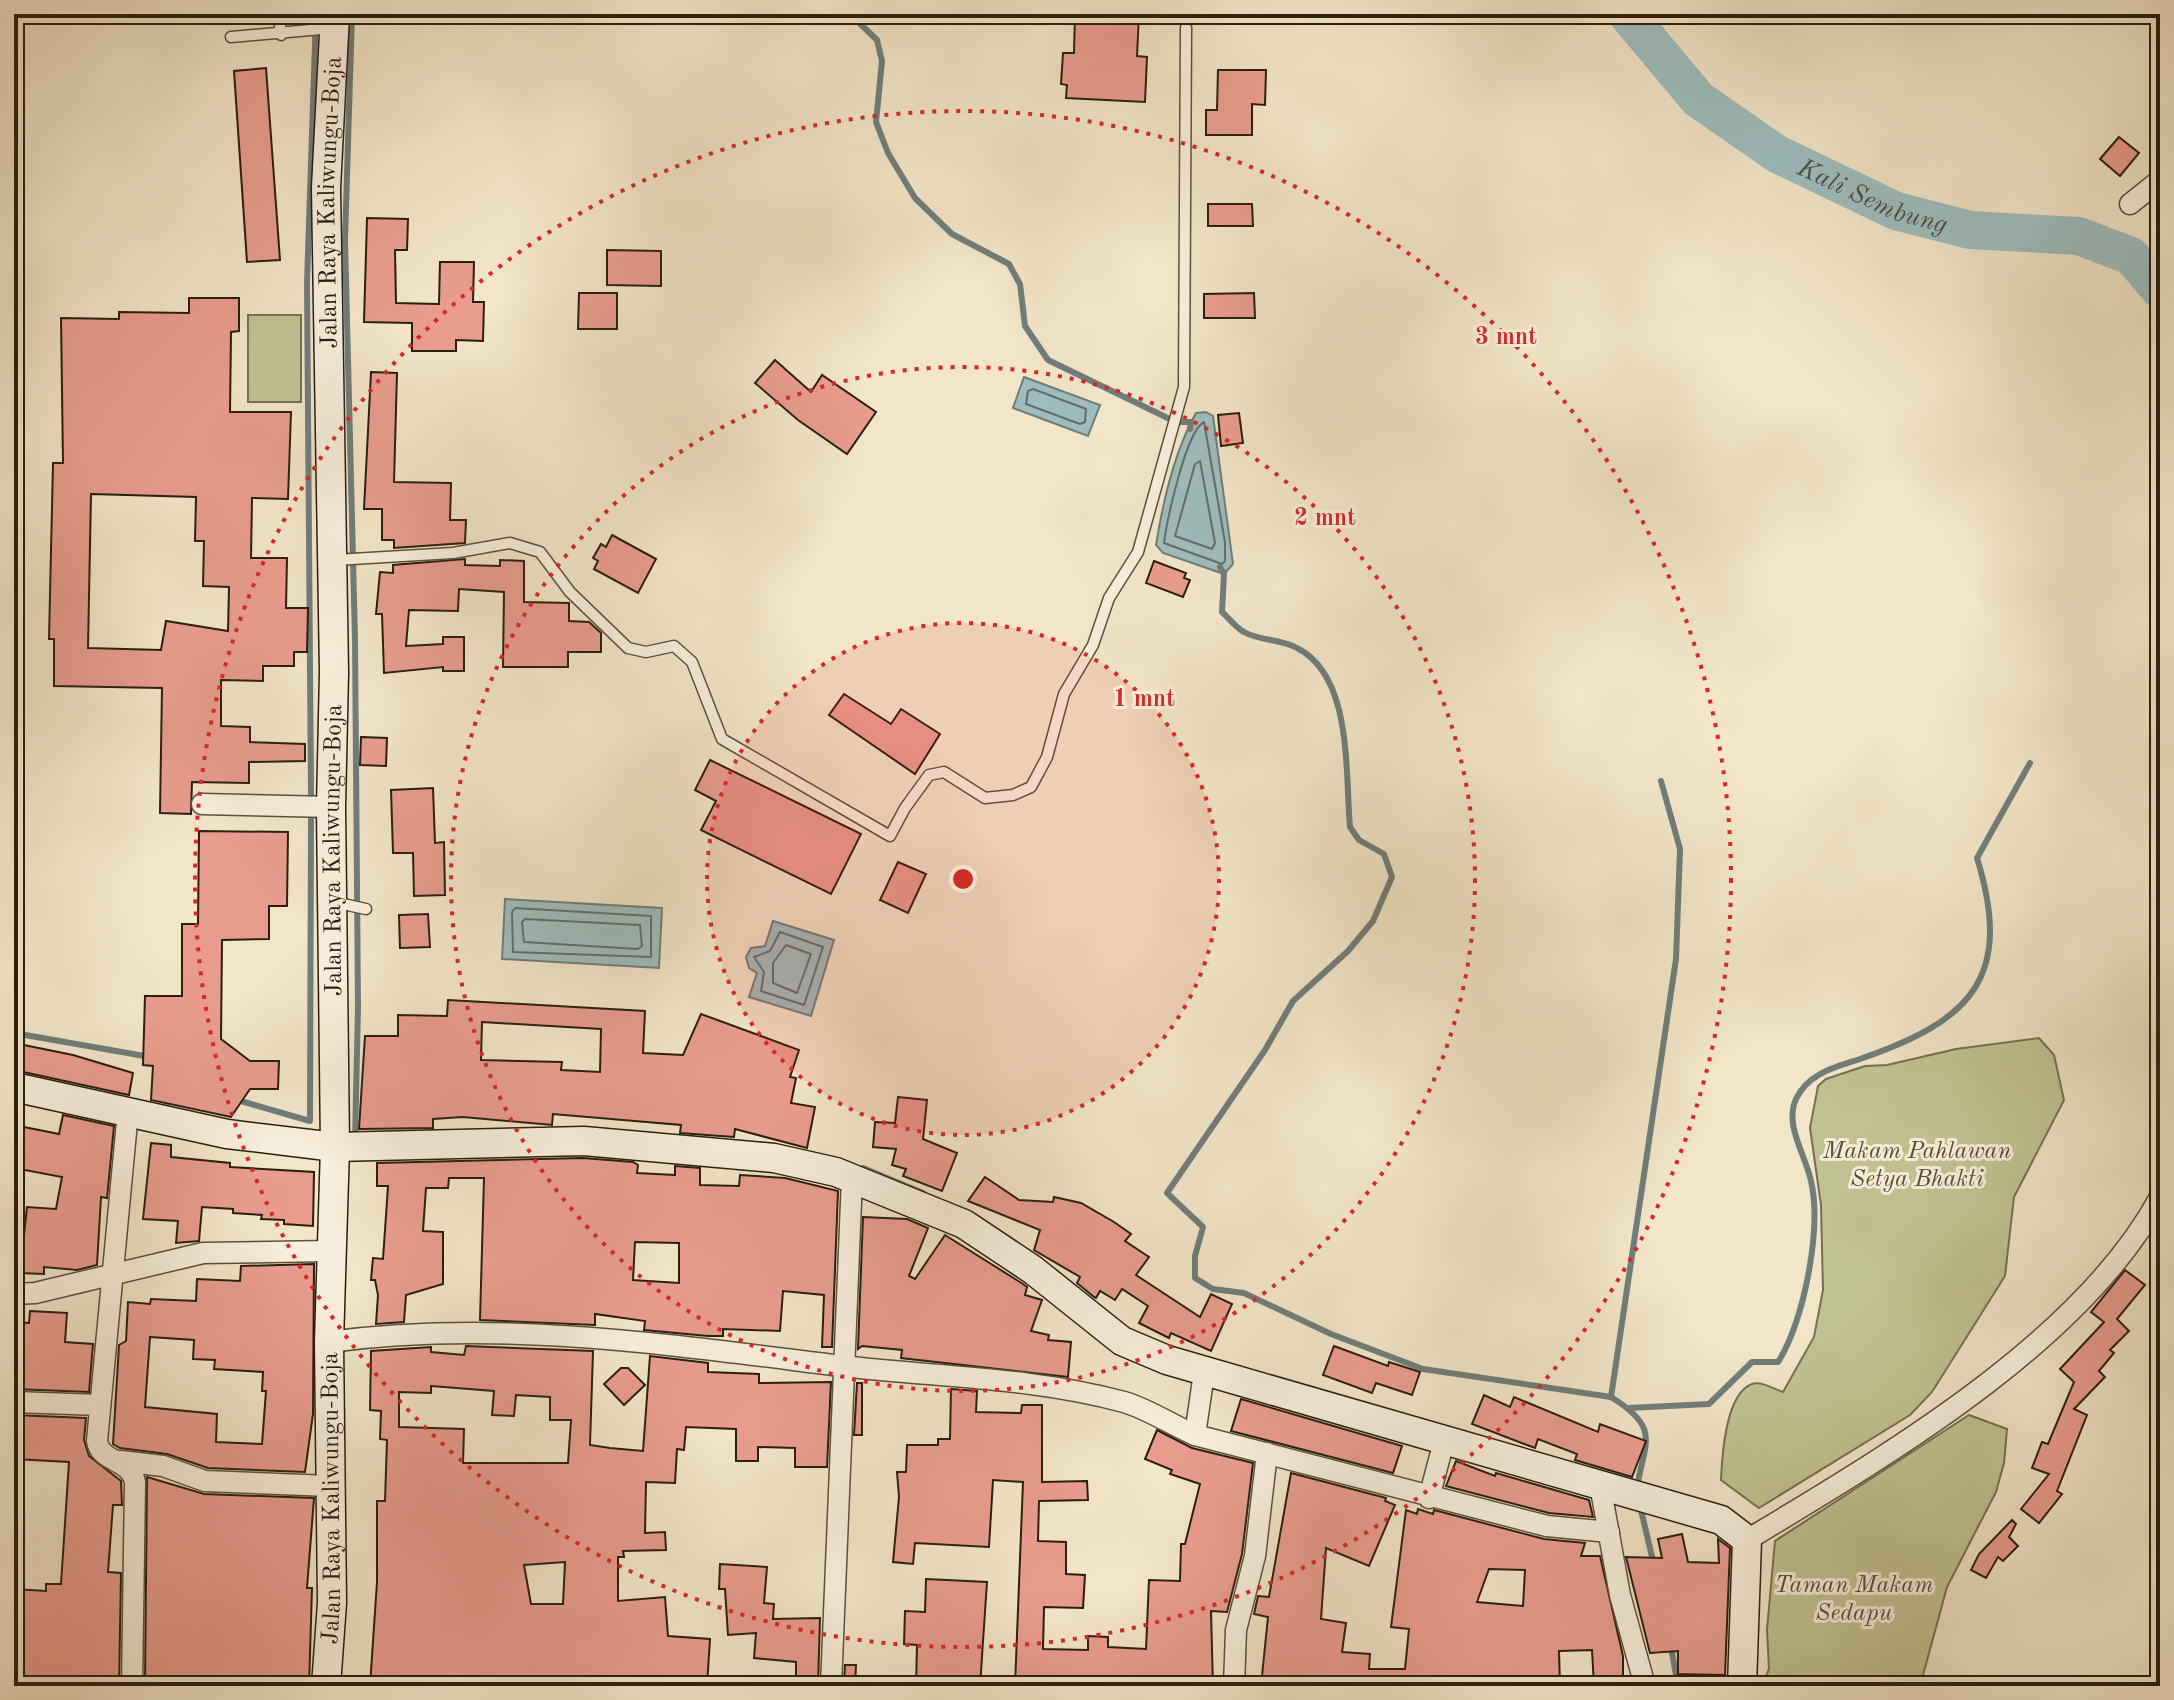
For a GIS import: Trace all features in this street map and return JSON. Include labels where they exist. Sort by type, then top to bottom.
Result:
[{"type":"street","name":"Jalan Raya Kaliwungu-Boja","points":[[326,26],[333,560],[331,807],[335,1147],[329,1342],[332,1603],[326,1686]]},
{"type":"street","points":[[2130,204],[2160,180]]},
{"type":"street","points":[[202,804],[331,807]]},
{"type":"street","points":[[14,1087],[227,1134],[335,1147],[584,1141],[774,1158],[852,1178],[964,1224],[1033,1270],[1122,1341],[1204,1373],[1721,1520],[1747,1540]]},
{"type":"street","points":[[128,1111],[110,1274],[98,1449],[121,1461],[133,1473],[135,1482],[132,1686]]},
{"type":"street","points":[[831,1686],[852,1178]]},
{"type":"street","points":[[1747,1540],[1882,1458],[2022,1353],[2111,1272],[2160,1197]]},
{"type":"street","points":[[14,1294],[35,1293],[203,1253],[331,1251]]},
{"type":"street","points":[[329,1342],[403,1332],[471,1330],[624,1341],[1030,1385],[1126,1402],[1195,1435],[1425,1497],[1556,1528],[1609,1532]]},
{"type":"street","points":[[1195,1435],[1204,1373]]},
{"type":"street","points":[[14,1402],[100,1405]]},
{"type":"street","points":[[1425,1497],[1444,1441]]},
{"type":"street","points":[[1234,1686],[1236,1630],[1255,1556],[1267,1453]]},
{"type":"street","points":[[121,1461],[163,1466],[205,1481],[330,1486]]},
{"type":"street","points":[[1607,1487],[1609,1532],[1620,1595],[1645,1686]]},
{"type":"street","points":[[1742,1686],[1747,1540]]},
{"type":"lane","points":[[279,14],[281,35]]},
{"type":"lane","points":[[231,37],[281,35],[326,26]]},
{"type":"lane","points":[[333,560],[453,553],[510,543],[540,552],[570,592],[628,648],[646,652],[674,646],[692,662],[722,739],[890,836],[905,808],[929,775],[944,772],[985,798],[1013,795],[1031,787],[1047,757],[1064,694],[1093,645],[1109,598],[1138,552],[1184,387],[1186,28]]},
{"type":"lane","points":[[332,902],[366,909]]},
{"type":"green space","points":[[248,315],[301,315],[301,402],[248,402]]},
{"type":"green space","name":"Makam Pahlawan Setya Bhakti","points":[[2039,1038],[2054,1055],[2064,1100],[2014,1197],[2005,1276],[1932,1392],[1910,1415],[1759,1508],[1721,1480],[1724,1442],[1731,1413],[1743,1390],[1756,1383],[1783,1392],[1814,1337],[1823,1290],[1821,1205],[1810,1128],[1818,1086],[1826,1079],[1865,1066],[1887,1065],[1956,1049]]},
{"type":"green space","name":"Taman Makam Sedapu","points":[[1969,1415],[2007,1429],[2004,1463],[1996,1492],[1947,1587],[1920,1686],[1762,1686],[1769,1669],[1767,1630],[1775,1541]]},
{"type":"water","points":[[1024,377],[1100,405],[1088,436],[1013,408]]},
{"type":"water","points":[[1206,412],[1213,416],[1233,564],[1224,574],[1163,553],[1156,545],[1166,494],[1181,444],[1196,413]]},
{"type":"water","points":[[505,899],[662,908],[659,968],[502,959]]},
{"type":"water","points":[[773,921],[834,940],[811,1016],[749,997],[757,973],[749,968],[746,957],[751,948],[765,946]]},
{"type":"building","points":[[1075,14],[1139,14],[1137,56],[1147,57],[1145,102],[1066,98],[1067,85],[1061,84],[1063,53],[1074,53]]},
{"type":"building","points":[[266,68],[280,260],[247,262],[234,71]]},
{"type":"building","points":[[1218,70],[1266,70],[1265,105],[1252,104],[1252,135],[1206,135],[1206,110],[1217,110]]},
{"type":"building","points":[[2119,137],[2139,153],[2120,176],[2100,159]]},
{"type":"building","points":[[1208,204],[1252,204],[1253,226],[1208,226]]},
{"type":"building","points":[[367,218],[408,219],[407,250],[395,250],[396,303],[439,304],[440,262],[474,262],[473,302],[484,302],[483,341],[456,340],[456,351],[412,351],[412,323],[364,322]]},
{"type":"building","points":[[607,250],[661,251],[661,286],[607,285]]},
{"type":"building","points":[[579,293],[617,293],[617,329],[578,329]]},
{"type":"building","points":[[1254,293],[1255,318],[1204,318],[1204,294]]},
{"type":"building","points":[[189,298],[239,298],[239,331],[231,332],[230,412],[291,412],[288,499],[252,498],[251,558],[287,558],[286,608],[308,608],[307,652],[294,652],[294,666],[263,666],[263,681],[221,680],[221,726],[250,727],[250,742],[305,744],[305,761],[249,762],[249,783],[192,782],[191,814],[160,813],[162,688],[54,686],[54,639],[49,639],[53,463],[63,463],[61,318],[119,319],[119,312],[189,313]],"holes":[[[91,494],[196,497],[195,541],[204,541],[203,586],[229,587],[228,631],[166,621],[161,650],[88,648]]]},
{"type":"building","points":[[775,360],[811,392],[822,375],[876,412],[847,454],[798,420],[755,383]]},
{"type":"building","points":[[371,372],[397,373],[394,482],[451,483],[450,520],[466,520],[465,543],[394,548],[394,540],[382,540],[382,509],[364,509]]},
{"type":"building","points":[[1239,413],[1243,443],[1221,446],[1218,415]]},
{"type":"building","points":[[612,535],[656,559],[638,593],[594,569],[598,561],[593,558],[601,544],[606,547]]},
{"type":"building","points":[[465,559],[465,565],[500,566],[500,560],[524,561],[524,602],[569,603],[569,621],[589,622],[601,633],[601,652],[568,652],[568,667],[503,667],[504,592],[459,589],[458,611],[409,610],[406,646],[443,644],[443,637],[464,637],[464,671],[443,671],[443,667],[384,673],[382,614],[376,614],[380,572],[393,573],[393,565]]},
{"type":"building","points":[[1154,561],[1186,573],[1184,578],[1190,580],[1183,597],[1146,583]]},
{"type":"building","points":[[844,694],[891,724],[901,709],[940,734],[915,774],[829,715]]},
{"type":"building","points":[[361,737],[387,738],[386,766],[360,765]]},
{"type":"building","points":[[710,760],[861,834],[831,894],[701,830],[716,801],[695,790]]},
{"type":"building","points":[[433,788],[435,843],[444,842],[445,895],[414,896],[413,853],[393,853],[391,790]]},
{"type":"building","points":[[199,831],[288,832],[287,906],[269,906],[269,939],[222,940],[221,1039],[250,1061],[279,1061],[278,1089],[250,1089],[231,1117],[151,1100],[153,1066],[143,1065],[145,996],[182,996],[182,924],[198,924]]},
{"type":"building","points":[[898,862],[926,874],[908,913],[880,900]]},
{"type":"building","points":[[428,914],[430,947],[400,948],[399,915]]},
{"type":"building","points":[[448,1000],[645,1011],[643,1053],[683,1055],[701,1014],[799,1050],[790,1077],[796,1078],[791,1103],[815,1107],[807,1148],[735,1129],[734,1137],[680,1133],[681,1125],[553,1114],[552,1125],[463,1117],[433,1119],[433,1128],[359,1129],[365,1036],[398,1036],[398,1015],[447,1016]],"holes":[[[482,1022],[601,1029],[600,1072],[561,1070],[562,1062],[481,1060]]]},
{"type":"building","points":[[14,1043],[73,1055],[133,1073],[129,1095],[14,1070]]},
{"type":"building","points":[[898,1097],[927,1100],[923,1139],[957,1153],[942,1191],[903,1176],[906,1169],[892,1165],[896,1149],[873,1147],[875,1122],[895,1123]]},
{"type":"building","points":[[63,1115],[114,1126],[107,1198],[101,1197],[97,1265],[77,1270],[44,1267],[44,1274],[20,1273],[27,1207],[56,1209],[62,1177],[14,1168],[14,1125],[59,1134]]},
{"type":"building","points":[[151,1143],[171,1145],[171,1157],[230,1163],[230,1167],[314,1172],[313,1226],[284,1224],[284,1220],[261,1219],[262,1215],[233,1213],[233,1209],[202,1207],[199,1241],[176,1243],[178,1221],[143,1219]]},
{"type":"building","points":[[583,1158],[633,1162],[638,1165],[637,1173],[675,1175],[675,1166],[700,1168],[700,1185],[739,1186],[740,1175],[785,1178],[838,1191],[832,1347],[822,1347],[824,1295],[783,1291],[780,1331],[723,1329],[723,1336],[708,1336],[644,1330],[645,1321],[595,1314],[595,1325],[480,1320],[484,1178],[449,1178],[448,1188],[426,1188],[423,1231],[443,1232],[443,1284],[406,1295],[404,1322],[376,1324],[378,1295],[375,1280],[371,1280],[373,1258],[383,1259],[388,1186],[377,1186],[377,1163]],"holes":[[[635,1242],[679,1243],[679,1283],[633,1280]]]},
{"type":"building","points":[[985,1177],[1019,1200],[1053,1202],[1054,1197],[1081,1203],[1114,1222],[1131,1234],[1125,1241],[1149,1257],[1136,1275],[1200,1317],[1211,1294],[1232,1304],[1211,1351],[1171,1333],[1169,1338],[1139,1323],[1148,1306],[1122,1289],[1115,1300],[1100,1291],[1094,1297],[1077,1283],[1080,1277],[1034,1250],[1040,1230],[968,1201]]},
{"type":"building","points":[[863,1217],[907,1219],[928,1228],[909,1276],[915,1279],[945,1235],[1027,1287],[1025,1295],[1042,1300],[1031,1331],[1049,1335],[1048,1340],[1071,1342],[1068,1377],[901,1358],[902,1350],[862,1346],[858,1349]]},
{"type":"building","points":[[314,1264],[313,1414],[305,1472],[208,1468],[167,1454],[120,1448],[113,1444],[119,1345],[126,1341],[128,1302],[150,1304],[151,1299],[196,1301],[197,1279],[240,1281],[241,1266]],"holes":[[[150,1337],[194,1340],[193,1359],[215,1360],[214,1369],[263,1372],[262,1391],[266,1391],[262,1444],[216,1442],[217,1414],[145,1407]]]},
{"type":"building","points":[[2125,1270],[2145,1285],[2117,1319],[2129,1331],[2110,1350],[2114,1353],[2099,1371],[2105,1377],[2074,1409],[2087,1415],[2057,1491],[2062,1494],[2039,1523],[2021,1509],[2049,1474],[2032,1468],[2042,1442],[2048,1444],[2074,1382],[2060,1369],[2104,1322],[2091,1312]]},
{"type":"building","points":[[30,1311],[67,1313],[65,1342],[93,1344],[89,1392],[14,1389],[16,1322],[29,1323]]},
{"type":"building","points":[[466,1346],[593,1351],[590,1445],[643,1451],[650,1356],[708,1363],[708,1372],[759,1374],[759,1383],[831,1382],[827,1467],[795,1467],[795,1448],[758,1447],[758,1461],[736,1461],[736,1429],[686,1427],[684,1450],[677,1449],[675,1483],[646,1482],[645,1533],[665,1532],[666,1550],[623,1551],[624,1557],[618,1557],[618,1601],[665,1597],[668,1636],[710,1639],[707,1686],[562,1686],[562,1681],[498,1681],[498,1686],[481,1686],[481,1680],[415,1679],[415,1686],[370,1686],[377,1582],[377,1501],[385,1501],[387,1440],[380,1439],[381,1411],[370,1410],[371,1351],[431,1347],[431,1352],[464,1355]],"holes":[[[431,1386],[494,1391],[492,1415],[514,1416],[516,1395],[550,1397],[550,1420],[571,1420],[568,1463],[463,1463],[464,1429],[399,1427],[399,1392],[431,1393]],[[565,1562],[563,1604],[531,1604],[524,1565]]]},
{"type":"building","points":[[1334,1346],[1388,1366],[1389,1362],[1420,1372],[1412,1395],[1376,1383],[1372,1393],[1323,1375]]},
{"type":"building","points":[[621,1368],[628,1368],[645,1385],[624,1405],[604,1384]]},
{"type":"building","points":[[857,1383],[862,1383],[862,1435],[854,1435]]},
{"type":"building","points":[[951,1389],[977,1391],[976,1412],[1021,1413],[1022,1405],[1042,1405],[1042,1482],[1087,1481],[1088,1500],[1039,1501],[1038,1541],[1066,1542],[1066,1574],[1085,1575],[1083,1608],[1044,1607],[1043,1649],[1088,1650],[1088,1636],[1108,1637],[1108,1647],[1146,1649],[1149,1580],[1180,1581],[1181,1544],[1185,1544],[1200,1484],[1170,1474],[1172,1470],[1145,1459],[1157,1430],[1192,1448],[1253,1463],[1242,1554],[1227,1612],[1211,1611],[1213,1686],[1015,1686],[1023,1482],[993,1480],[989,1547],[915,1543],[913,1564],[893,1562],[899,1497],[897,1472],[906,1472],[907,1445],[938,1445],[938,1439],[950,1439]]},
{"type":"building","points":[[1484,1395],[1510,1407],[1514,1397],[1598,1432],[1600,1424],[1646,1441],[1632,1477],[1575,1460],[1577,1454],[1538,1439],[1535,1448],[1472,1424]]},
{"type":"building","points":[[1241,1399],[1402,1446],[1393,1473],[1231,1431]]},
{"type":"building","points":[[14,1415],[86,1418],[84,1440],[89,1456],[121,1481],[122,1505],[113,1505],[108,1572],[121,1573],[119,1686],[14,1686],[14,1589],[46,1591],[46,1584],[61,1584],[69,1462],[14,1459]]},
{"type":"building","points":[[1456,1461],[1495,1476],[1496,1473],[1589,1500],[1593,1517],[1549,1513],[1446,1486]]},
{"type":"building","points":[[1291,1473],[1386,1498],[1385,1501],[1395,1505],[1369,1566],[1326,1548],[1321,1619],[1346,1623],[1342,1652],[1370,1654],[1369,1669],[1405,1669],[1409,1629],[1391,1627],[1406,1510],[1417,1514],[1418,1509],[1433,1514],[1434,1510],[1544,1539],[1585,1543],[1581,1556],[1600,1556],[1623,1656],[1623,1686],[1594,1686],[1592,1650],[1559,1651],[1560,1686],[1355,1686],[1296,1677],[1295,1686],[1261,1686],[1268,1617],[1254,1614],[1258,1596],[1269,1597]],"holes":[[[1489,1569],[1525,1570],[1523,1606],[1477,1602]]]},
{"type":"building","points":[[147,1477],[204,1494],[314,1498],[307,1588],[312,1588],[309,1686],[145,1683]]},
{"type":"building","points":[[2012,1520],[2016,1524],[2009,1537],[2018,1546],[2003,1561],[1998,1557],[1986,1578],[1971,1570],[1979,1554]]},
{"type":"building","points":[[1682,1534],[1688,1562],[1719,1563],[1718,1539],[1730,1548],[1725,1675],[1678,1674],[1678,1651],[1650,1653],[1626,1557],[1662,1558],[1658,1539]]},
{"type":"building","points":[[720,1564],[767,1567],[764,1603],[774,1604],[773,1619],[820,1618],[818,1686],[796,1686],[796,1662],[754,1658],[756,1633],[728,1635],[725,1589],[719,1589]]},
{"type":"building","points":[[926,1579],[987,1582],[980,1686],[916,1686],[917,1645],[904,1644],[905,1611],[925,1612]]},
{"type":"building","points":[[845,1665],[856,1665],[855,1686],[844,1686]]},
{"type":"waterway","points":[[311,797],[307,283],[316,14]]},
{"type":"waterway","points":[[352,14],[345,240],[355,639],[358,1008],[355,1140]]},
{"type":"waterway","points":[[850,14],[877,40],[882,61],[876,122],[888,153],[915,198],[952,234],[1009,264],[1020,284],[1025,326],[1048,360],[1176,422],[1191,422],[1190,429]]},
{"type":"waterway","name":"Kali Sembung","points":[[1627,14],[1698,99],[1777,154],[1896,211],[1970,230],[2079,236],[2131,256],[2160,290]]},
{"type":"waterway","points":[[1220,567],[1224,574],[1222,612],[1244,632],[1297,648],[1315,662],[1328,680],[1343,728],[1350,827],[1359,840],[1384,854],[1392,877],[1373,921],[1348,951],[1293,1001],[1265,1050],[1167,1193],[1203,1227],[1195,1256],[1195,1278],[1213,1289],[1244,1293],[1331,1334],[1423,1369],[1611,1397],[1637,1418],[1646,1436],[1637,1487]]},
{"type":"waterway","points":[[1628,1408],[1709,1404],[1752,1362],[1778,1362],[1803,1300],[1814,1223],[1811,1181],[1794,1130],[1796,1099],[1808,1083],[1824,1072],[1898,1044],[1930,1028],[1956,1010],[1974,989],[1986,964],[1990,935],[1987,900],[1977,858],[2030,763]]},
{"type":"waterway","points":[[1611,1397],[1676,959],[1680,849],[1661,781]]},
{"type":"waterway","points":[[234,1099],[310,1121],[311,816]]},
{"type":"waterway","points":[[14,1033],[150,1057]]},
{"type":"waterway","points":[[863,1168],[923,1193]]},
{"type":"waterway","points":[[1640,1506],[1654,1565]]},
{"type":"waterway","points":[[1671,1647],[1678,1686]]}]
